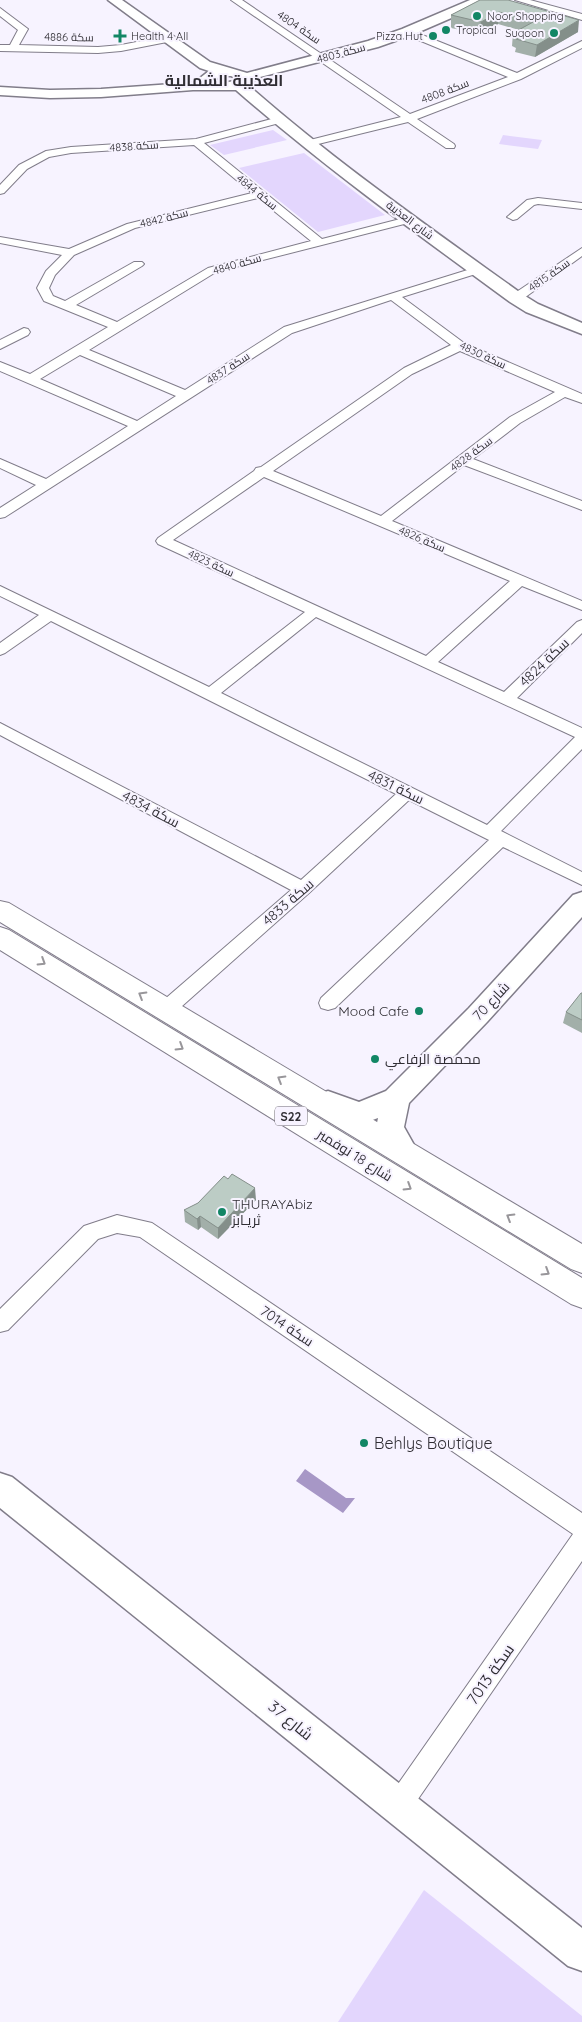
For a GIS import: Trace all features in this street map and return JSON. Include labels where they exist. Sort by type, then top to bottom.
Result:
[{"type":"main road","name":"شارع 18 نوفمبر","points":[[0,910],[582,1260]]},
{"type":"main road","name":"شارع 18 نوفمبر","points":[[0,937],[582,1294]]},
{"type":"street","name":"شارع العذيبة","points":[[114,0],[167,39],[229,80],[408,220],[516,298],[532,308],[582,329]]},
{"type":"street","name":"سكة 4804","points":[[236,0],[410,118]]},
{"type":"street","name":"سكة 4803","points":[[0,91],[50,94],[101,93],[193,86],[229,80],[323,58],[407,32],[481,0]]},
{"type":"street","points":[[520,0],[582,17]]},
{"type":"street","points":[[0,11],[23,29],[13,48]]},
{"type":"street","points":[[407,32],[517,76]]},
{"type":"street","name":"سكة 4886","points":[[0,48],[113,49],[167,39]]},
{"type":"street","name":"سكة 4808","points":[[310,144],[410,118],[517,76],[582,44]]},
{"type":"street","points":[[570,50],[582,53]]},
{"type":"street","name":"شارع العذيبة","points":[[229,80],[223,72],[229,80]]},
{"type":"street","points":[[410,118],[450,146]]},
{"type":"street","name":"سكة 4838","points":[[1,188],[23,167],[46,154],[71,150],[196,142],[279,120]]},
{"type":"street","name":"سكة 4844","points":[[196,142],[318,242]]},
{"type":"street","name":"سكة 4842","points":[[119,327],[48,298],[43,288],[50,274],[70,253],[131,226],[260,194]]},
{"type":"street","points":[[513,217],[530,202],[538,201],[582,206]]},
{"type":"street","name":"سكة 4840","points":[[31,379],[212,270],[408,220]]},
{"type":"street","points":[[0,240],[70,253]]},
{"type":"street","name":"سكة 4815","points":[[516,298],[582,251]]},
{"type":"street","points":[[67,305],[138,264]]},
{"type":"street","name":"سكة 4837","points":[[0,514],[288,330],[478,270]]},
{"type":"street","name":"سكة 4830","points":[[393,296],[460,346],[582,399]]},
{"type":"street","points":[[0,345],[24,332]]},
{"type":"street","name":"سكة 4823","points":[[460,346],[408,371],[261,471],[163,541],[582,734]]},
{"type":"street","points":[[79,350],[186,396]]},
{"type":"street","points":[[0,366],[138,426]]},
{"type":"street","name":"سكة 4828","points":[[382,522],[515,420],[564,392]]},
{"type":"street","points":[[463,460],[582,506]]},
{"type":"street","points":[[0,463],[46,484]]},
{"type":"street","name":"سكة 4826","points":[[261,471],[582,606]]},
{"type":"street","points":[[428,663],[520,580]]},
{"type":"street","name":"سكة 4831","points":[[0,590],[582,879]]},
{"type":"street","points":[[210,694],[315,611]]},
{"type":"street","points":[[0,650],[50,615]]},
{"type":"street","name":"سكة 4824","points":[[506,699],[582,625]]},
{"type":"street","name":"سكة 4834","points":[[0,728],[303,890]]},
{"type":"street","points":[[328,1003],[495,836],[582,739]]},
{"type":"street","name":"سكة 4833","points":[[165,1010],[303,890],[408,792]]},
{"type":"street","name":"شارع 70","points":[[308,1095],[359,1114],[396,1099],[485,1008],[582,901]]},
{"type":"street","points":[[396,1099],[390,1128],[404,1152]]},
{"type":"street","name":"سكة 7014","points":[[0,1323],[91,1232],[117,1224],[145,1229],[582,1527]]},
{"type":"street","name":"شارع 37","points":[[0,1488],[582,1952]]},
{"type":"street","name":"سكة 7013","points":[[398,1806],[582,1541]]},
{"type":"shaded area","points":[[273,130],[287,140],[224,155],[210,145]]},
{"type":"shaded area","points":[[503,135],[542,140],[538,149],[499,144]]},
{"type":"shaded area","points":[[304,153],[385,215],[318,232],[239,168]]},
{"type":"shaded area","points":[[305,1469],[346,1498],[355,1498],[343,1513],[296,1481]]},
{"type":"shaded area","points":[[424,1890],[582,2016],[582,2022],[338,2022]]},
{"type":"building","points":[[480,0],[508,0],[579,20],[537,45],[516,39],[520,37],[513,33],[535,21],[499,12],[481,22],[451,15]]},
{"type":"building","points":[[582,993],[582,1020],[566,1012]]},
{"type":"building","points":[[232,1174],[255,1188],[218,1228],[200,1216],[197,1219],[184,1210],[198,1203],[224,1176],[228,1179]]},
{"type":"place","name":"Noor Shopping","points":[[477,16]]},
{"type":"place","name":"Tropical","points":[[446,30]]},
{"type":"place","name":"Suqoon","points":[[554,33]]},
{"type":"place","name":"Health 4 All","points":[[120,36]]},
{"type":"place","name":"Pizza Hut","points":[[433,36]]},
{"type":"place","name":"Mood Cafe","points":[[419,1011]]},
{"type":"place","name":"محمصة الرفاعي","points":[[375,1059]]},
{"type":"place","name":"THURAYAbiz ثريـابز","points":[[222,1212]]},
{"type":"place","name":"Behlys Boutique","points":[[364,1443]]},
{"type":"district","name":"العذيبة الشمالية","points":[[224,80]]}]
